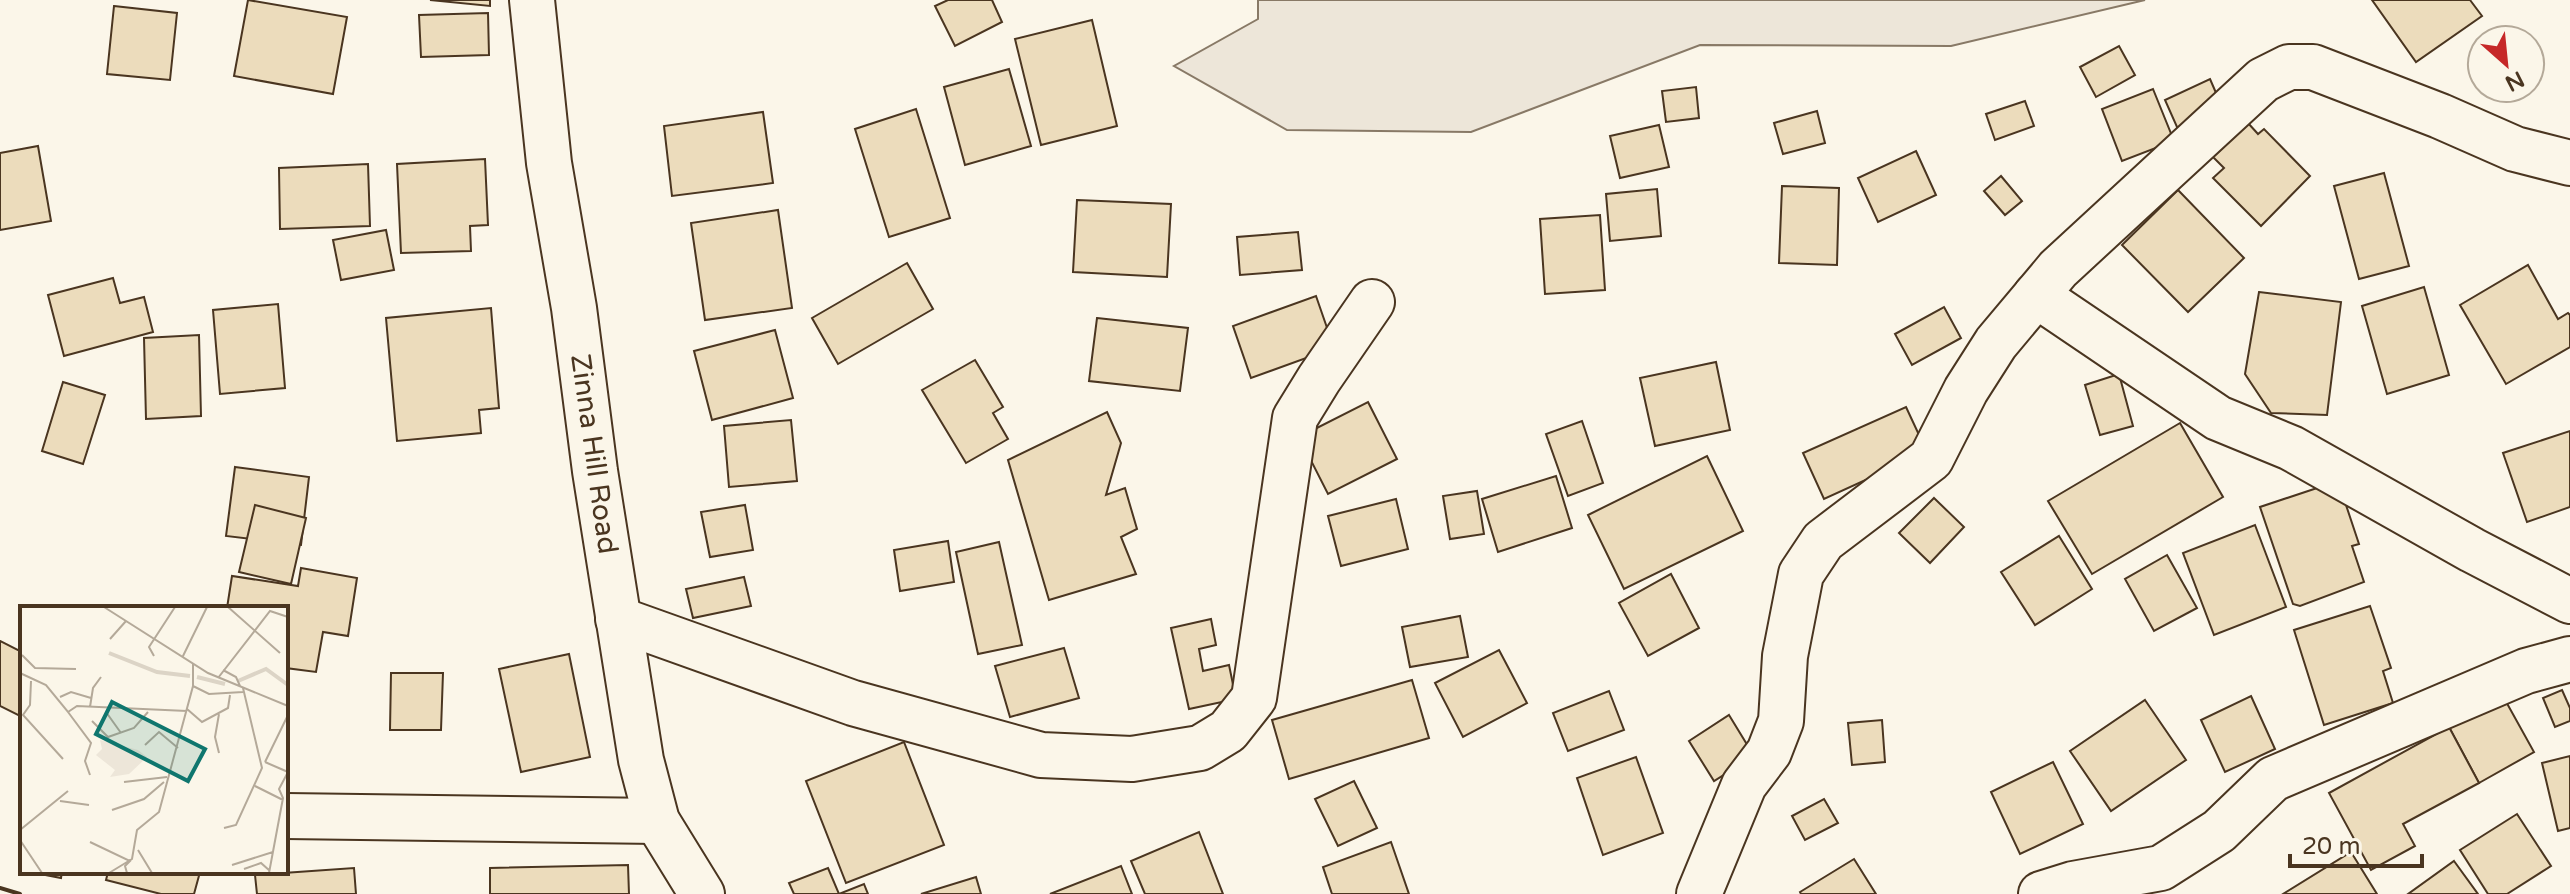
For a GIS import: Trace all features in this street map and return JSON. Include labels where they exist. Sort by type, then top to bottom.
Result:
[{"type":"street","name":"Zinna Hill Road","points":[[532,0],[549,163],[574,308],[595,471],[641,760],[657,821],[702,894]]},
{"type":"street","points":[[1699,894],[1744,785],[1769,752],[1781,721],[1785,656],[1801,574],[1823,541],[1931,459],[1966,390],[1996,343],[2058,269],[2263,80],[2289,67],[2313,67],[2515,149],[2570,163]]},
{"type":"street","points":[[2036,295],[2218,418],[2291,448],[2472,550],[2570,601]]},
{"type":"street","points":[[618,619],[853,703],[1041,755],[1132,759],[1200,748],[1228,731],[1254,698],[1295,418],[1372,302]]},
{"type":"street","points":[[2041,894],[2073,884],[2161,868],[2219,831],[2273,779],[2526,671],[2570,659]]},
{"type":"street","points":[[288,816],[657,821]]},
{"type":"shaded area","points":[[1258,0],[2145,0],[1951,46],[1700,45],[1471,132],[1287,130],[1174,66],[1258,19]]},
{"type":"building","points":[[248,0],[347,17],[333,94],[234,76]]},
{"type":"building","points":[[430,0],[490,0],[490,6]]},
{"type":"building","points":[[948,0],[992,0],[1002,22],[955,46],[935,6]]},
{"type":"building","points":[[2372,0],[2470,0],[2482,16],[2466,24],[2466,27],[2416,62]]},
{"type":"building","points":[[114,6],[177,13],[170,80],[107,74]]},
{"type":"building","points":[[488,13],[489,55],[421,57],[419,15]]},
{"type":"building","points":[[1092,20],[1117,126],[1041,145],[1015,39]]},
{"type":"building","points":[[2119,46],[2135,75],[2096,97],[2080,67]]},
{"type":"building","points":[[1009,69],[1031,146],[965,165],[944,87]]},
{"type":"building","points":[[2210,79],[2226,116],[2181,136],[2165,100]]},
{"type":"building","points":[[1696,87],[1699,118],[1666,122],[1662,91]]},
{"type":"building","points":[[2153,89],[2174,141],[2122,161],[2102,109]]},
{"type":"building","points":[[2025,101],[2034,126],[1995,140],[1986,114]]},
{"type":"building","points":[[916,109],[950,218],[889,237],[855,129]]},
{"type":"building","points":[[1817,111],[1825,143],[1783,154],[1774,123]]},
{"type":"building","points":[[763,112],[773,183],[672,196],[664,126]]},
{"type":"building","points":[[2248,123],[2258,134],[2264,129],[2310,176],[2261,226],[2213,178],[2224,168],[2213,157]]},
{"type":"building","points":[[1659,125],[1669,167],[1620,178],[1610,136]]},
{"type":"building","points":[[38,146],[51,221],[0,230],[0,153]]},
{"type":"building","points":[[1916,151],[1936,195],[1878,222],[1858,178]]},
{"type":"building","points":[[485,159],[488,225],[470,226],[471,251],[401,253],[397,164]]},
{"type":"building","points":[[368,164],[370,226],[280,229],[279,168]]},
{"type":"building","points":[[2384,173],[2409,266],[2359,279],[2334,186]]},
{"type":"building","points":[[2001,176],[2022,201],[2005,215],[1984,191]]},
{"type":"building","points":[[1782,186],[1839,188],[1837,265],[1779,263]]},
{"type":"building","points":[[1657,189],[1661,236],[1610,241],[1606,194]]},
{"type":"building","points":[[2178,190],[2244,258],[2188,312],[2122,245]]},
{"type":"building","points":[[1077,200],[1171,204],[1167,277],[1073,272]]},
{"type":"building","points":[[778,210],[792,308],[705,320],[691,223]]},
{"type":"building","points":[[1600,215],[1605,290],[1545,294],[1540,219]]},
{"type":"building","points":[[386,230],[394,270],[341,280],[333,240]]},
{"type":"building","points":[[1298,232],[1302,270],[1240,275],[1237,237]]},
{"type":"building","points":[[907,263],[933,309],[838,364],[812,318]]},
{"type":"building","points":[[2528,265],[2558,319],[2568,313],[2570,315],[2570,347],[2506,384],[2460,305]]},
{"type":"building","points":[[113,278],[120,303],[144,297],[153,332],[64,356],[48,295]]},
{"type":"building","points":[[2424,287],[2449,375],[2387,394],[2362,306]]},
{"type":"building","points":[[2259,292],[2341,302],[2327,415],[2271,413],[2245,374]]},
{"type":"building","points":[[1316,296],[1334,348],[1251,378],[1233,326]]},
{"type":"building","points":[[278,304],[285,388],[220,394],[213,310]]},
{"type":"building","points":[[1944,307],[1961,338],[1912,365],[1895,334]]},
{"type":"building","points":[[491,308],[499,408],[479,410],[481,433],[397,441],[386,318]]},
{"type":"building","points":[[1097,318],[1188,328],[1180,391],[1089,381]]},
{"type":"building","points":[[775,330],[793,398],[712,420],[694,351]]},
{"type":"building","points":[[199,335],[201,416],[146,419],[144,338]]},
{"type":"building","points":[[975,360],[1003,407],[993,413],[1008,439],[966,463],[922,390]]},
{"type":"building","points":[[1716,362],[1730,430],[1655,446],[1640,378]]},
{"type":"building","points":[[2119,374],[2133,426],[2100,435],[2085,385]]},
{"type":"building","points":[[63,382],[105,395],[83,464],[42,451]]},
{"type":"building","points":[[1368,402],[1397,459],[1328,494],[1299,437]]},
{"type":"building","points":[[1906,407],[1927,452],[1824,499],[1803,453]]},
{"type":"building","points":[[1107,412],[1121,443],[1106,495],[1125,488],[1137,529],[1121,537],[1136,574],[1049,600],[1008,460]]},
{"type":"building","points":[[791,420],[797,481],[729,487],[724,426]]},
{"type":"building","points":[[1582,421],[1603,483],[1568,496],[1546,434]]},
{"type":"building","points":[[2180,423],[2223,497],[2092,574],[2048,501]]},
{"type":"building","points":[[2570,431],[2570,507],[2527,522],[2503,453]]},
{"type":"building","points":[[1707,456],[1743,531],[1624,589],[1588,515]]},
{"type":"building","points":[[235,467],[309,477],[301,545],[226,536]]},
{"type":"building","points":[[1556,476],[1572,528],[1498,552],[1482,499]]},
{"type":"building","points":[[2338,481],[2359,544],[2352,546],[2364,582],[2300,606],[2293,604],[2260,507]]},
{"type":"building","points":[[1477,491],[1484,534],[1450,539],[1443,496]]},
{"type":"building","points":[[1934,498],[1964,527],[1930,563],[1899,533]]},
{"type":"building","points":[[1396,499],[1408,549],[1341,566],[1328,516]]},
{"type":"building","points":[[255,505],[306,518],[291,584],[239,572]]},
{"type":"building","points":[[745,505],[753,550],[710,557],[701,512]]},
{"type":"building","points":[[2255,525],[2286,607],[2214,635],[2183,553]]},
{"type":"building","points":[[2059,536],[2092,589],[2035,625],[2001,572]]},
{"type":"building","points":[[948,541],[954,582],[900,591],[894,550]]},
{"type":"building","points":[[999,542],[1022,645],[978,654],[956,552]]},
{"type":"building","points":[[2167,555],[2197,608],[2154,631],[2125,579]]},
{"type":"building","points":[[301,568],[357,578],[348,636],[323,632],[316,672],[288,668],[288,606],[227,606],[232,576],[298,586]]},
{"type":"building","points":[[1671,574],[1699,628],[1648,656],[1619,603]]},
{"type":"building","points":[[744,577],[751,606],[693,618],[686,589]]},
{"type":"building","points":[[2370,606],[2391,668],[2383,671],[2393,703],[2324,725],[2294,630]]},
{"type":"building","points":[[1460,616],[1468,657],[1410,667],[1402,627]]},
{"type":"building","points":[[1211,619],[1216,645],[1199,649],[1203,671],[1229,665],[1236,699],[1189,709],[1171,628]]},
{"type":"building","points":[[0,641],[20,651],[20,716],[0,706]]},
{"type":"building","points":[[1064,648],[1079,698],[1010,717],[995,666]]},
{"type":"building","points":[[1499,650],[1527,703],[1463,737],[1435,683]]},
{"type":"building","points":[[569,654],[590,757],[521,772],[499,669]]},
{"type":"building","points":[[391,673],[443,673],[441,730],[390,730]]},
{"type":"building","points":[[1412,680],[1429,738],[1289,779],[1272,720]]},
{"type":"building","points":[[2562,690],[2570,708],[2570,721],[2555,727],[2543,698]]},
{"type":"building","points":[[1609,691],[1624,730],[1568,751],[1553,713]]},
{"type":"building","points":[[2251,696],[2275,749],[2225,772],[2201,720]]},
{"type":"building","points":[[2504,698],[2534,752],[2479,783],[2449,727]]},
{"type":"building","points":[[2145,700],[2186,760],[2111,811],[2070,751]]},
{"type":"building","points":[[1729,715],[1754,756],[1714,781],[1689,741]]},
{"type":"building","points":[[1882,720],[1885,762],[1852,765],[1848,723]]},
{"type":"building","points":[[2449,727],[2479,783],[2403,824],[2415,846],[2371,870],[2329,793]]},
{"type":"building","points":[[904,742],[944,845],[846,883],[806,781]]},
{"type":"building","points":[[2570,756],[2570,828],[2558,831],[2542,763]]},
{"type":"building","points":[[1636,757],[1663,833],[1603,855],[1577,778]]},
{"type":"building","points":[[2053,762],[2083,824],[2020,854],[1991,792]]},
{"type":"building","points":[[1354,781],[1377,828],[1338,846],[1315,799]]},
{"type":"building","points":[[1824,799],[1838,823],[1805,840],[1792,816]]},
{"type":"building","points":[[2517,814],[2551,866],[2507,894],[2488,894],[2460,850]]},
{"type":"building","points":[[1199,832],[1223,894],[1145,894],[1131,861]]},
{"type":"building","points":[[1391,842],[1409,894],[1332,894],[1323,867]]},
{"type":"building","points":[[2351,852],[2377,894],[2283,894]]},
{"type":"building","points":[[1854,859],[1876,894],[1801,894],[1800,892]]},
{"type":"building","points":[[2454,861],[2478,894],[2408,894]]},
{"type":"building","points":[[628,865],[629,894],[490,894],[490,868]]},
{"type":"building","points":[[1121,866],[1132,894],[1050,894]]},
{"type":"building","points":[[354,868],[356,894],[257,894],[255,875]]},
{"type":"building","points":[[828,868],[839,894],[794,894],[789,883]]},
{"type":"building","points":[[40,874],[62,874],[61,878]]},
{"type":"building","points":[[108,874],[199,874],[194,894],[161,894],[106,880]]},
{"type":"building","points":[[976,877],[981,894],[921,894]]},
{"type":"building","points":[[864,884],[868,894],[839,894]]},
{"type":"wall","points":[[0,888],[20,894]]}]
